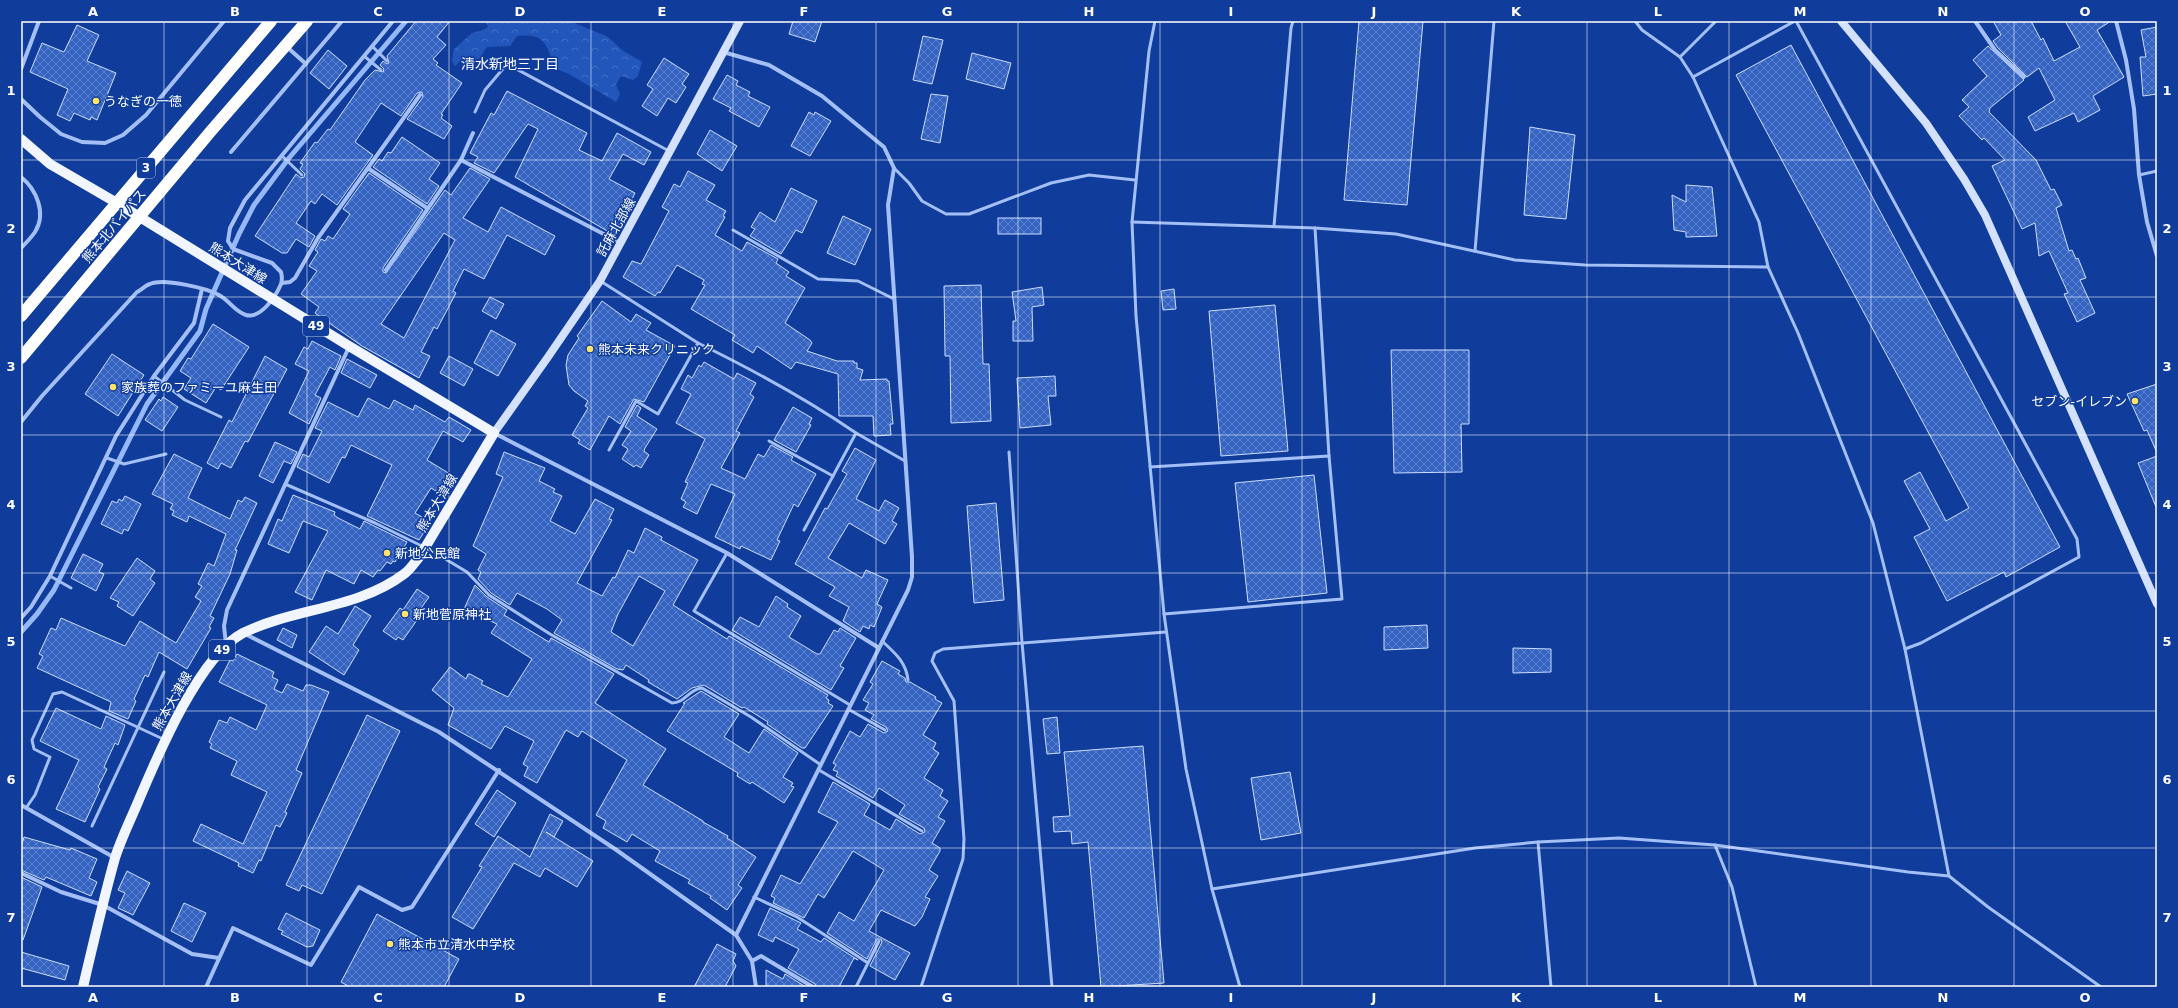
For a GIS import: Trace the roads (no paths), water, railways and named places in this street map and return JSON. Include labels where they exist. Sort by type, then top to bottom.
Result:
[{"type":"highway","name":"熊本北バイパス","points":[[21,316],[271,21]]},
{"type":"highway","name":"熊本北バイパス","points":[[21,358],[140,218],[211,131],[307,21]]},
{"type":"main road","name":"熊本大津線","points":[[21,139],[50,164],[117,203],[272,300],[494,433],[425,549],[405,574],[381,588],[343,602],[286,616],[243,633],[226,644],[196,684],[164,740],[116,858],[83,987]]},
{"type":"street","points":[[21,69],[39,21]]},
{"type":"street","points":[[21,98],[40,117],[61,134],[82,142],[105,144],[123,135],[146,115],[224,21]]},
{"type":"street","points":[[231,152],[342,21]]},
{"type":"street","points":[[21,422],[42,396],[137,292],[150,284],[165,282],[202,289],[220,296],[236,311],[248,316],[259,313],[272,300],[282,283],[282,272],[272,263],[234,249],[228,241],[230,228],[245,200],[284,157],[374,48],[393,21]]},
{"type":"street","name":"託麻北部線","points":[[494,433],[600,281],[671,152],[740,21]]},
{"type":"street","points":[[1841,21],[1926,123],[1964,179],[1985,215],[2157,604]]},
{"type":"street","points":[[1975,21],[1995,50],[2024,77]]},
{"type":"street","points":[[2116,21],[2126,60],[2134,109],[2139,175],[2147,222],[2157,256]]},
{"type":"street","points":[[286,46],[306,64]]},
{"type":"street","points":[[723,52],[769,65],[822,96],[884,147],[894,168],[888,205],[912,577],[908,590],[736,935]]},
{"type":"street","points":[[282,283],[290,282],[295,278],[318,238],[369,169],[420,95]]},
{"type":"street","points":[[386,270],[461,160],[473,132]]},
{"type":"street","points":[[461,160],[621,243]]},
{"type":"street","points":[[369,169],[427,208]]},
{"type":"street","points":[[21,177],[34,190],[40,218],[36,231],[21,248]]},
{"type":"street","points":[[21,618],[31,608],[50,576],[107,458],[116,436],[154,376],[194,323],[202,289]]},
{"type":"street","points":[[226,644],[224,626],[227,610],[349,346]]},
{"type":"street","points":[[494,433],[728,554],[879,648]]},
{"type":"street","points":[[243,633],[439,732],[499,770],[615,849],[736,935],[752,961],[756,987]]},
{"type":"street","points":[[206,987],[233,928],[311,965],[359,887],[402,910],[412,907],[499,770]]},
{"type":"street","points":[[21,805],[116,858]]},
{"type":"street","points":[[21,873],[61,892],[103,906],[192,954],[219,958]]},
{"type":"street","points":[[752,961],[761,956],[813,987]]},
{"type":"lane","points":[[1156,21],[1149,51],[1132,222],[1136,316],[1164,614],[1186,769],[1212,889],[1240,987]]},
{"type":"lane","points":[[1274,226],[1291,28],[1293,21]]},
{"type":"lane","points":[[1475,251],[1494,21]]},
{"type":"lane","points":[[1635,21],[1642,30],[1680,57],[1692,77],[1759,222],[1768,267],[1798,332],[1873,523],[1906,649],[1949,876]]},
{"type":"lane","points":[[1680,57],[1716,21]]},
{"type":"lane","points":[[1692,77],[1796,21],[2077,539],[2079,557],[1922,643],[1906,649]]},
{"type":"lane","points":[[374,48],[387,61]]},
{"type":"lane","points":[[366,57],[381,70]]},
{"type":"lane","points":[[475,112],[485,90],[506,64],[671,152]]},
{"type":"lane","points":[[284,157],[302,175]]},
{"type":"lane","points":[[894,168],[909,183],[922,201],[946,214],[969,214],[1051,183],[1089,175],[1135,180]]},
{"type":"lane","points":[[2139,175],[2157,171]]},
{"type":"lane","points":[[1132,222],[1274,226],[1396,234],[1515,260],[1585,265],[1768,267]]},
{"type":"lane","points":[[1164,614],[1342,599],[1329,456],[1315,228]]},
{"type":"lane","points":[[733,230],[818,279],[858,281],[894,298]]},
{"type":"lane","points":[[600,281],[698,344],[775,381],[856,433],[904,461]]},
{"type":"lane","points":[[609,450],[636,401],[658,414],[698,344]]},
{"type":"lane","points":[[154,376],[185,400],[221,417]]},
{"type":"lane","points":[[804,530],[856,433]]},
{"type":"lane","points":[[769,440],[833,476]]},
{"type":"lane","points":[[1009,452],[1022,642],[1052,987]]},
{"type":"lane","points":[[107,458],[124,464],[166,454]]},
{"type":"lane","points":[[1150,467],[1329,456]]},
{"type":"lane","points":[[285,484],[375,523],[467,572],[489,595],[550,634],[672,703],[679,703],[696,688],[702,688],[751,717],[821,765]]},
{"type":"lane","points":[[728,554],[694,611],[885,730]]},
{"type":"lane","points":[[50,576],[71,588]]},
{"type":"lane","points":[[921,987],[963,859],[964,839],[954,701],[932,661],[935,653],[943,649],[1166,632]]},
{"type":"lane","points":[[882,640],[900,658],[907,669],[908,680]]},
{"type":"lane","points":[[92,826],[164,672]]},
{"type":"lane","points":[[26,808],[35,795],[50,757],[34,750],[32,740],[53,694],[62,692],[164,740]]},
{"type":"lane","points":[[819,770],[922,831]]},
{"type":"lane","points":[[1212,889],[1476,848],[1538,842],[1619,838],[1715,845],[1908,872],[1949,876],[1988,907],[2101,987]]},
{"type":"lane","points":[[1538,842],[1551,987]]},
{"type":"lane","points":[[1715,845],[1732,887],[1756,987]]},
{"type":"lane","points":[[754,897],[797,917],[868,963]]},
{"type":"lane","points":[[856,987],[879,941]]},
{"type":"waterway","points":[[21,632],[37,614],[54,590],[147,404],[200,331],[206,309],[239,234],[254,205],[289,158],[406,21]]},
{"type":"place","name":"うなぎの一徳","points":[[96,101]]},
{"type":"place","name":"熊本未来クリニック","points":[[590,349]]},
{"type":"place","name":"家族葬のファミーユ麻生田","points":[[113,387]]},
{"type":"place","name":"セブン-イレブン","points":[[2135,401]]},
{"type":"place","name":"新地公民館","points":[[387,553]]},
{"type":"place","name":"新地菅原神社","points":[[405,614]]},
{"type":"place","name":"熊本市立清水中学校","points":[[390,944]]},
{"type":"district","name":"清水新地三丁目","points":[[510,64]]}]
